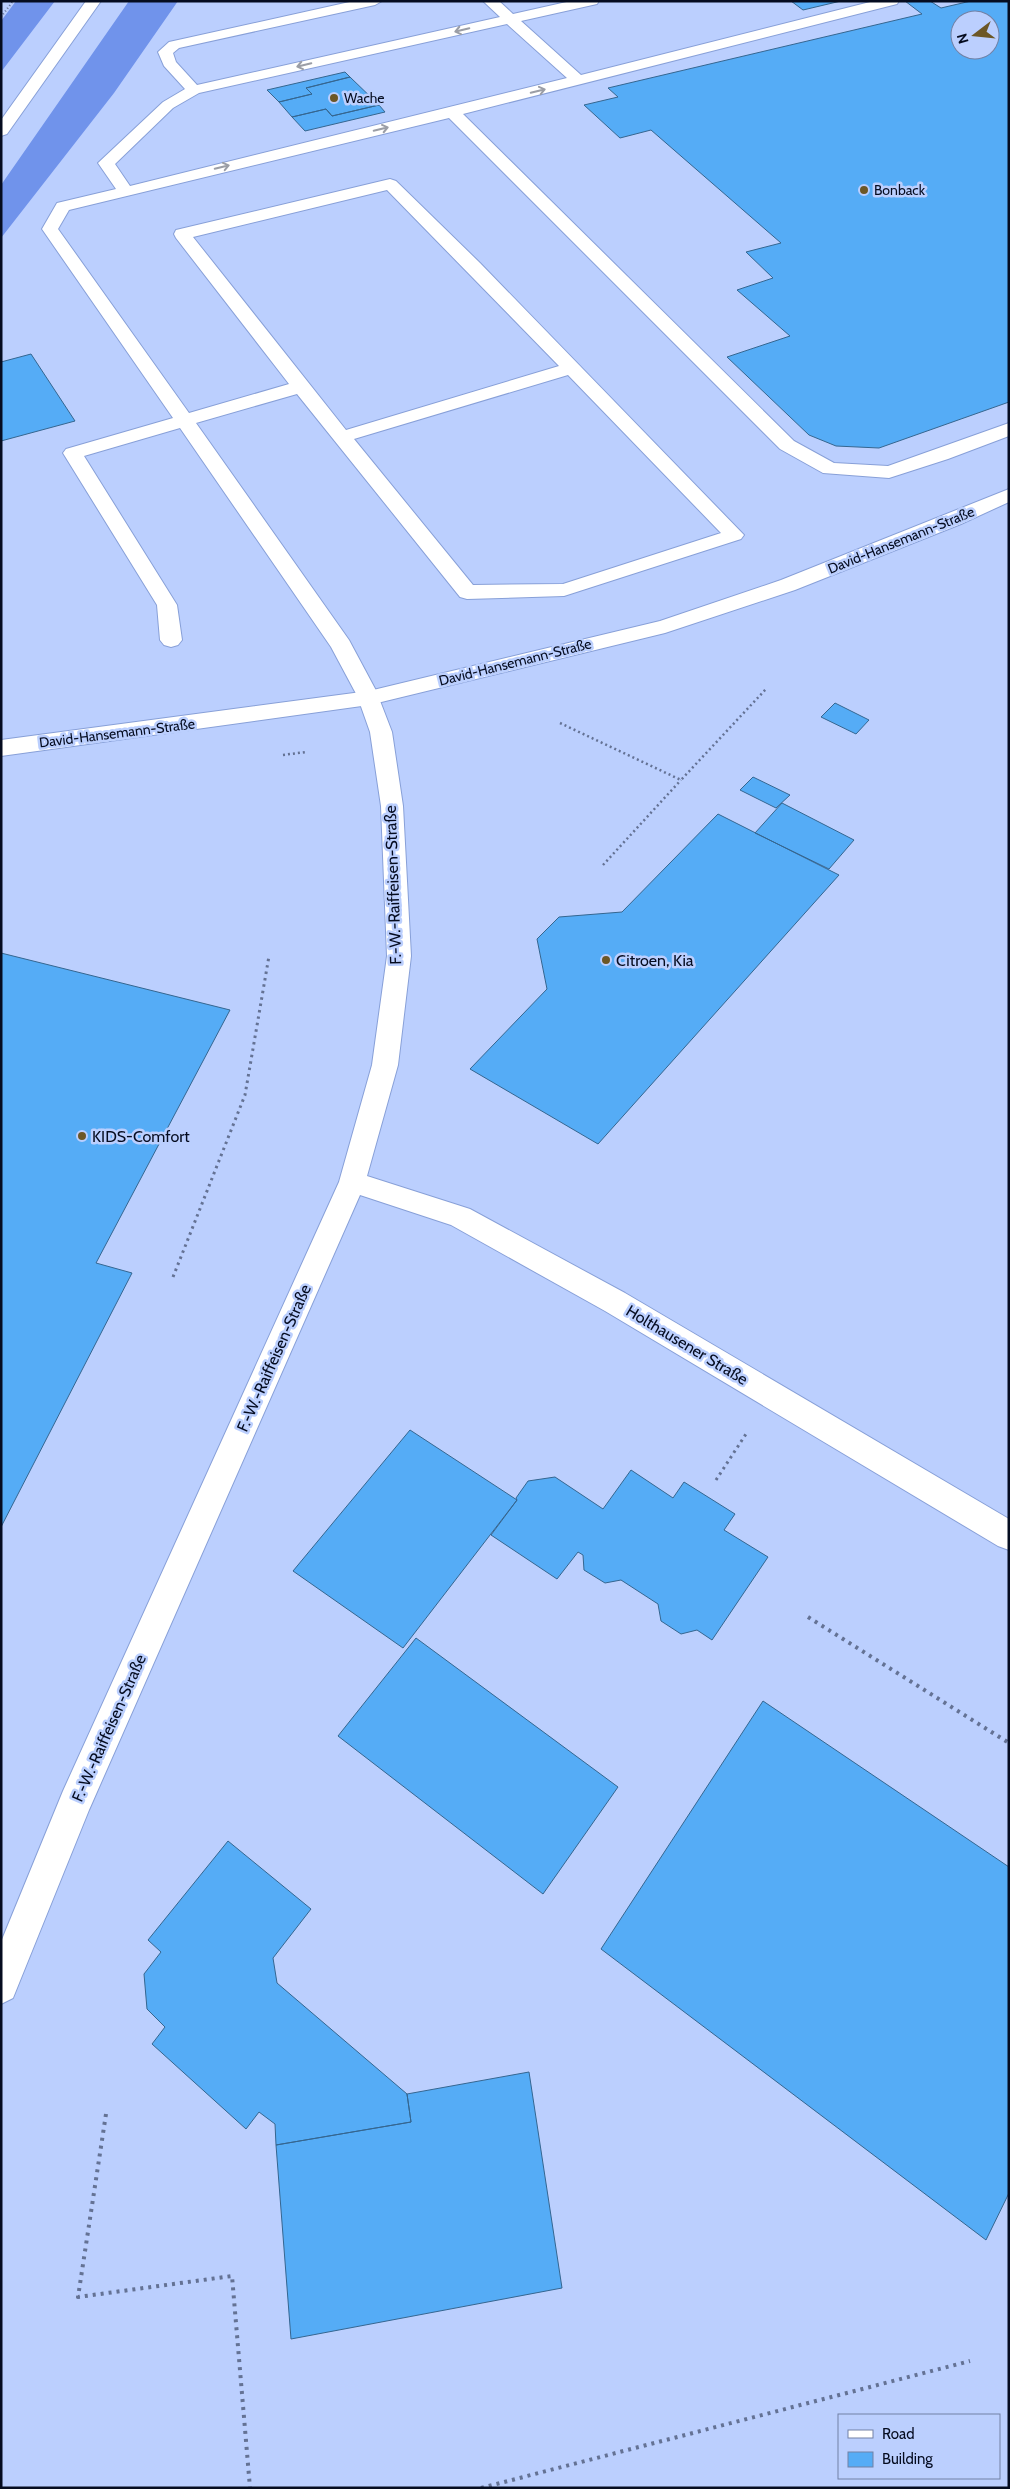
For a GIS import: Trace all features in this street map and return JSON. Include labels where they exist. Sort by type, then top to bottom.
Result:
[{"type":"street","points":[[1,131],[94,1]]},
{"type":"street","points":[[194,90],[169,63],[165,52],[174,45],[375,1]]},
{"type":"street","points":[[490,1],[579,81]]},
{"type":"street","points":[[592,1],[194,90],[168,105],[106,163],[125,190],[579,81],[892,1]]},
{"type":"street","points":[[452,112],[787,445],[830,468],[889,472],[941,455],[1009,429]]},
{"type":"street","points":[[390,184],[474,267],[734,535],[564,590],[467,592],[300,387],[182,234],[390,184]]},
{"type":"street","name":"F.-W.-Raiffeisen-Straße","points":[[1,1986],[75,1803],[352,1182],[385,1065],[398,956],[392,806],[381,732],[369,698],[340,645],[50,229],[63,207],[125,190]]},
{"type":"street","points":[[342,437],[571,368]]},
{"type":"street","points":[[171,640],[167,605],[73,453],[300,387]]},
{"type":"street","name":"David-Hansemann-Straße","points":[[1,748],[369,698],[665,626],[788,585],[954,520],[1009,495]]},
{"type":"street","name":"Holthausener Straße","points":[[352,1182],[460,1217],[616,1302],[1009,1536]]},
{"type":"path","points":[[1,17],[13,1]]},
{"type":"path","points":[[602,865],[766,689]]},
{"type":"path","points":[[560,722],[681,780]]},
{"type":"path","points":[[172,1277],[244,1095],[270,956]]},
{"type":"path","points":[[808,1617],[1009,1743]]},
{"type":"path","points":[[106,2114],[78,2297],[232,2276],[250,2488]]},
{"type":"path","points":[[481,2488],[970,2362]]},
{"type":"shaded area","points":[[16,1],[55,1],[1,72],[1,21]]},
{"type":"shaded area","points":[[129,1],[178,1],[114,93],[1,238],[1,185]]},
{"type":"building","points":[[791,1],[841,1],[803,10]]},
{"type":"building","name":"Bonback","points":[[905,1],[930,1],[941,8],[971,1],[1009,1],[1009,402],[879,448],[836,446],[809,435],[727,357],[790,336],[737,290],[773,278],[746,252],[781,243],[651,130],[620,138],[584,105],[618,97],[608,88],[922,14]]},
{"type":"building","points":[[345,72],[350,77],[306,88],[312,94],[279,102],[267,90]]},
{"type":"building","name":"Wache","points":[[350,77],[379,105],[332,116],[326,109],[292,117],[279,102],[312,94],[306,88]]},
{"type":"building","points":[[379,105],[385,112],[305,131],[292,117],[326,109],[332,116]]},
{"type":"building","points":[[31,354],[75,421],[1,441],[1,362]]},
{"type":"building","points":[[835,703],[869,720],[856,734],[821,717]]},
{"type":"building","points":[[753,777],[790,795],[776,808],[740,790]]},
{"type":"building","points":[[782,803],[854,840],[829,869],[755,833]]},
{"type":"building","points":[[718,814],[839,875],[598,1144],[470,1069],[547,989],[537,939],[559,917],[622,912]]},
{"type":"building","name":"KIDS-Comfort","points":[[1,953],[230,1010],[96,1263],[132,1273],[1,1527]]},
{"type":"building","points":[[410,1430],[517,1500],[403,1648],[293,1571]]},
{"type":"building","points":[[631,1470],[673,1498],[684,1482],[735,1514],[724,1530],[768,1557],[712,1640],[697,1630],[681,1634],[661,1621],[658,1604],[621,1580],[605,1583],[584,1570],[583,1555],[578,1552],[557,1579],[491,1535],[517,1500],[516,1498],[528,1481],[555,1477],[603,1509]]},
{"type":"building","points":[[416,1638],[618,1787],[543,1894],[338,1736]]},
{"type":"building","points":[[763,1701],[1009,1867],[1009,2193],[986,2240],[601,1949]]},
{"type":"building","points":[[228,1841],[311,1909],[273,1958],[277,1983],[407,2094],[411,2122],[276,2145],[275,2124],[259,2112],[246,2129],[152,2044],[165,2027],[147,2009],[144,1974],[161,1952],[148,1940]]},
{"type":"building","points":[[529,2072],[562,2288],[291,2339],[276,2145],[411,2122],[407,2094]]},
{"type":"place","name":"Wache","points":[[334,98]]},
{"type":"place","name":"Bonback","points":[[864,190]]},
{"type":"place","name":"Citroen, Kia","points":[[606,960]]},
{"type":"place","name":"KIDS-Comfort","points":[[82,1136]]}]
